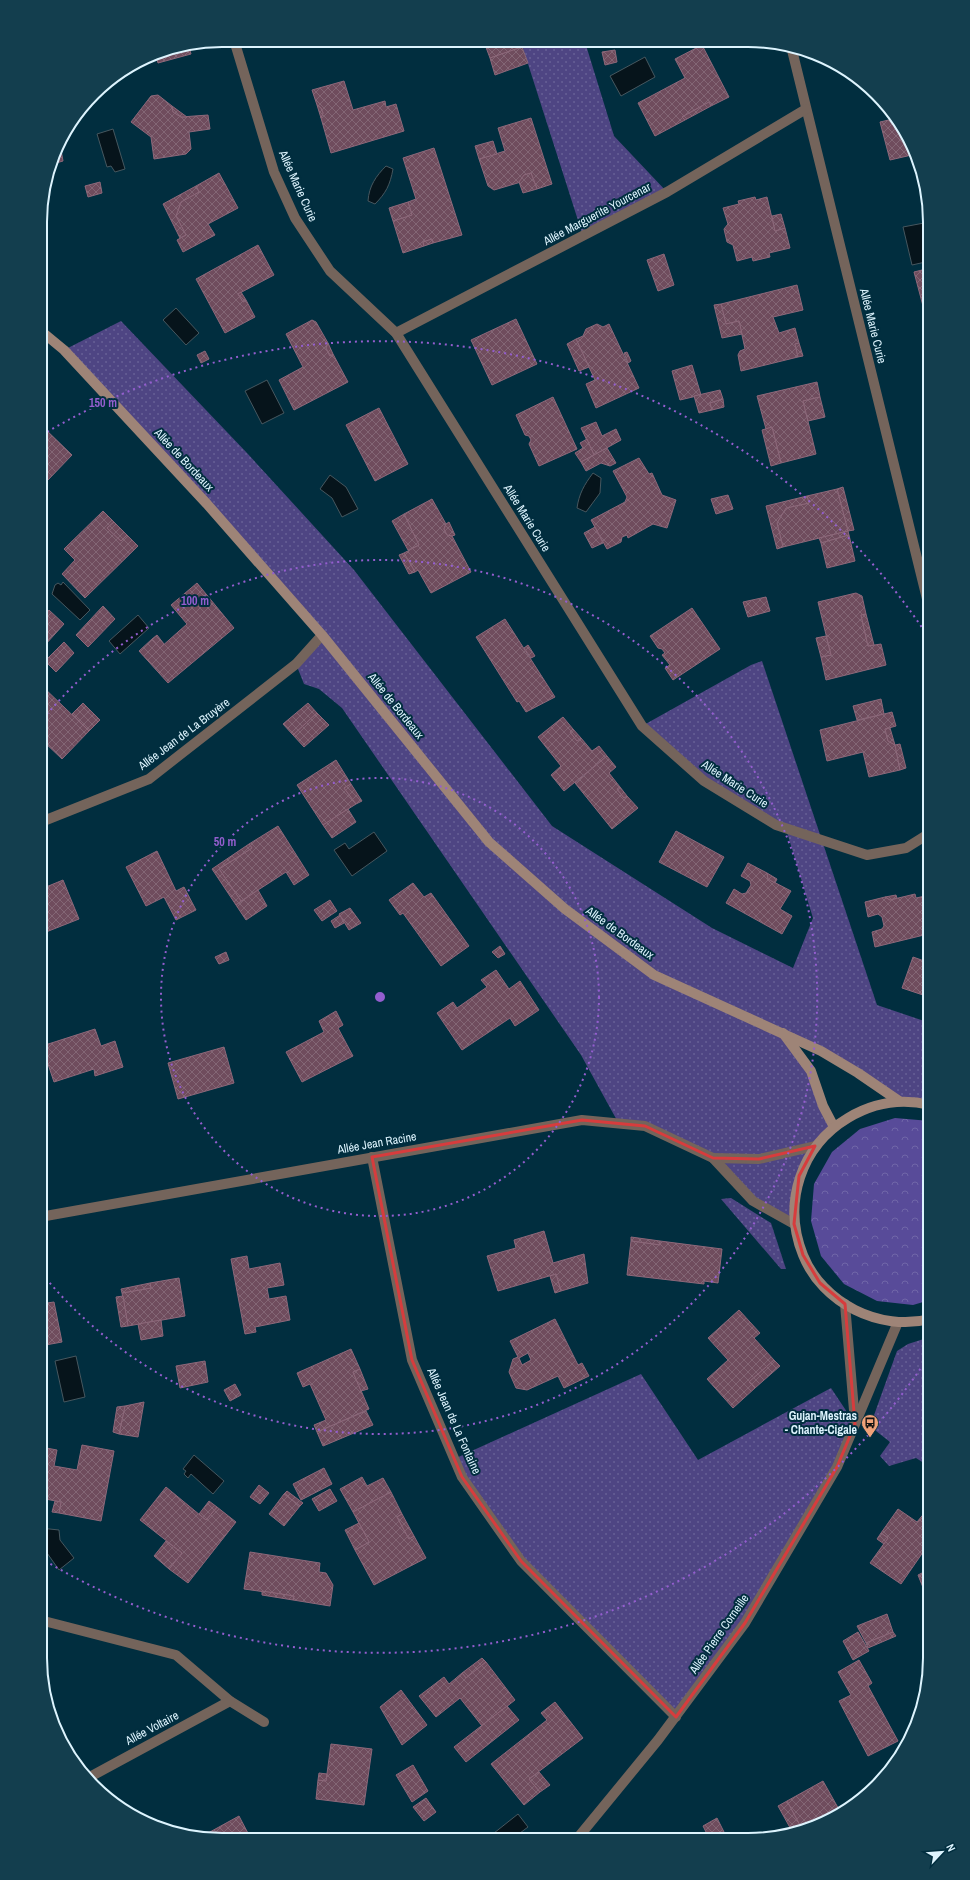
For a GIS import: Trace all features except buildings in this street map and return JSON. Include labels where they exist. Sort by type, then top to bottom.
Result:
[{"type":"main road","name":"Allée de Bordeaux","points":[[47,336],[64,350],[184,479],[322,635],[489,842],[566,910],[654,975],[821,1051],[858,1073],[899,1102]]},
{"type":"main road","name":"Allée de Bordeaux","points":[[781,1032],[811,1071],[823,1106],[834,1127]]},
{"type":"main road","points":[[923,1104],[899,1102],[864,1109],[834,1127],[815,1146],[799,1176],[794,1200],[794,1224],[803,1255],[820,1283],[845,1304],[870,1317],[898,1322],[923,1321]]},
{"type":"street","name":"Allée Marie Curie","points":[[236,47],[274,172],[295,218],[330,271],[396,333],[642,726],[704,781],[776,825],[867,855],[906,848],[923,837]]},
{"type":"street","name":"Allée Marie Curie","points":[[793,53],[923,583]]},
{"type":"street","name":"Allée Marguerite Yourcenar","points":[[396,333],[667,192],[806,109]]},
{"type":"street","name":"Allée Jean de La Bruyère","points":[[47,820],[149,778],[296,664],[322,635]]},
{"type":"street","name":"Allée Jean Racine","points":[[47,1216],[582,1120],[645,1126],[713,1158],[753,1201],[794,1224]]},
{"type":"street","name":"Allée Jean Racine","points":[[713,1158],[759,1159],[815,1146]]},
{"type":"street","name":"Allée Jean de La Fontaine","points":[[372,1157],[412,1360],[462,1477],[521,1561],[676,1717]]},
{"type":"street","name":"Allée Pierre Corneille","points":[[845,1304],[855,1424]]},
{"type":"street","name":"Allée Pierre Corneille","points":[[582,1833],[676,1717],[745,1623],[837,1467],[898,1322]]},
{"type":"street","points":[[47,1622],[176,1655],[230,1701],[264,1722]]},
{"type":"street","name":"Allée Voltaire","points":[[92,1776],[230,1701]]},
{"type":"highlighted area","points":[[582,1120],[645,1126],[713,1158],[759,1159],[815,1146],[799,1176],[794,1224],[803,1255],[820,1283],[845,1304],[855,1424],[837,1467],[745,1623],[676,1717],[521,1561],[462,1477],[412,1360],[372,1157]]},
{"type":"shaded area","points":[[523,47],[587,47],[614,136],[667,192],[583,236]]},
{"type":"shaded area","points":[[645,57],[655,77],[621,96],[610,76]]},
{"type":"shaded area","points":[[113,129],[125,169],[115,172],[111,166],[107,167],[97,134]]},
{"type":"shaded area","points":[[386,166],[393,169],[390,180],[385,192],[375,204],[368,201],[371,186]]},
{"type":"shaded area","points":[[923,223],[923,263],[912,265],[903,227]]},
{"type":"shaded area","points":[[176,308],[199,333],[186,345],[163,320]]},
{"type":"shaded area","points":[[121,321],[247,453],[354,570],[552,826],[712,928],[793,968],[813,918],[786,829],[704,781],[642,726],[751,665],[762,661],[877,1005],[923,1021],[923,1105],[899,1101],[782,1032],[811,1071],[834,1127],[799,1176],[794,1224],[753,1201],[713,1158],[645,1126],[619,1124],[581,1055],[342,708],[319,689],[304,684],[296,664],[322,635],[64,350]]},
{"type":"shaded area","points":[[267,380],[284,413],[262,424],[245,391]]},
{"type":"shaded area","points":[[593,473],[601,478],[600,493],[586,512],[577,508],[582,490]]},
{"type":"shaded area","points":[[330,475],[346,487],[358,509],[342,517],[332,498],[320,489]]},
{"type":"shaded area","points":[[63,582],[90,610],[80,620],[52,594],[55,585],[58,583],[61,585]]},
{"type":"shaded area","points":[[138,615],[149,628],[120,654],[109,641]]},
{"type":"shaded area","points":[[374,832],[387,851],[352,876],[334,850],[345,843],[349,849]]},
{"type":"shaded area","points":[[731,1198],[771,1223],[786,1269],[781,1269],[721,1199]]},
{"type":"shaded area","points":[[923,1339],[923,1462],[916,1458],[889,1466],[880,1456],[890,1442],[871,1427],[897,1351],[908,1344]]},
{"type":"shaded area","points":[[76,1356],[85,1397],[64,1402],[55,1361]]},
{"type":"shaded area","points":[[641,1374],[698,1460],[831,1388],[855,1424],[837,1467],[745,1623],[676,1717],[521,1561],[454,1459]]},
{"type":"shaded area","points":[[194,1455],[224,1481],[213,1494],[191,1474],[188,1478],[184,1474],[186,1471],[183,1469]]},
{"type":"shaded area","points":[[47,1529],[59,1530],[60,1540],[74,1558],[59,1570],[47,1553]]},
{"type":"shaded area","points":[[518,1814],[528,1827],[520,1833],[494,1833]]},
{"type":"green space","points":[[895,1118],[923,1120],[923,1302],[913,1305],[877,1301],[844,1284],[821,1256],[811,1221],[814,1184],[832,1152],[860,1129]]},
{"type":"place","name":"Gujan-Mestras - Chante-Cigale","points":[[870,1438]]}]
